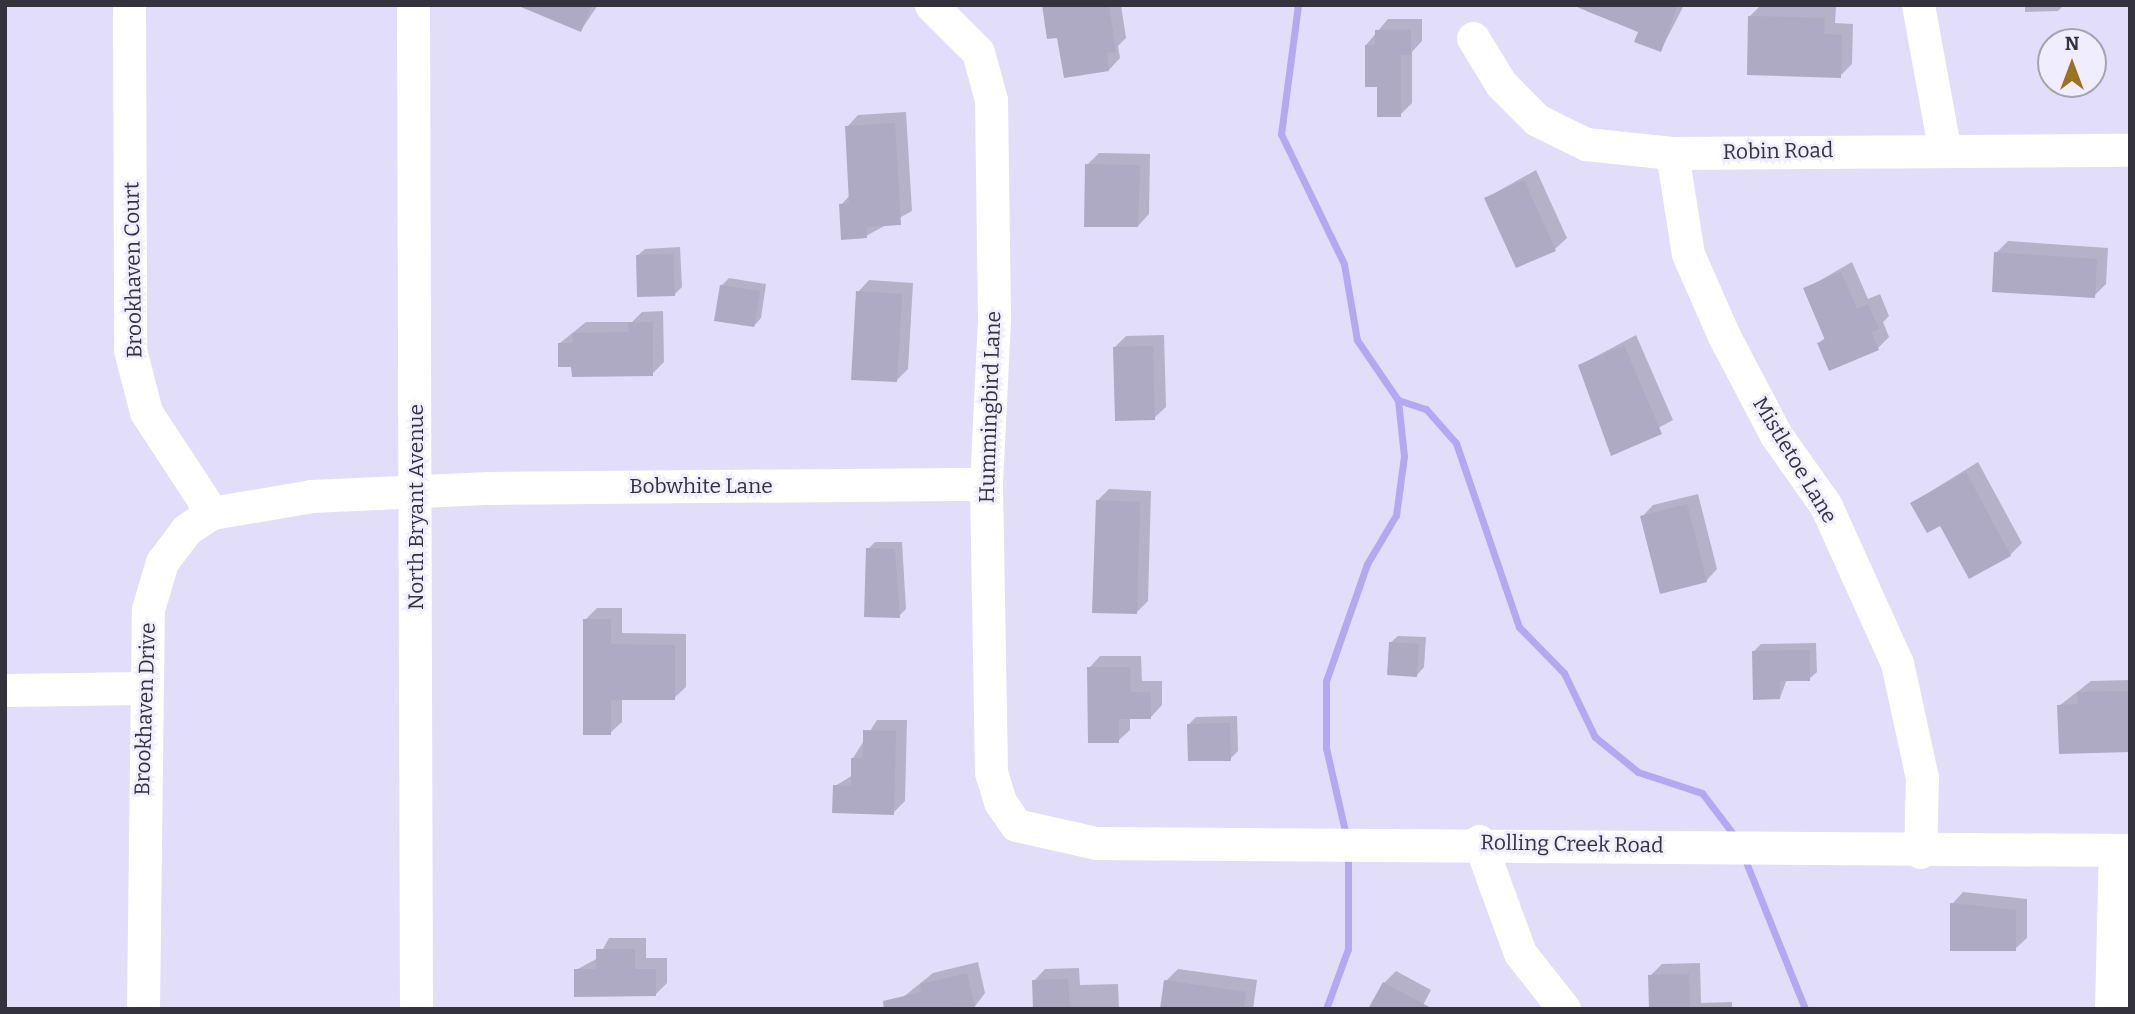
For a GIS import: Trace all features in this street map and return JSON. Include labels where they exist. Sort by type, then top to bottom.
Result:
[{"type":"street","name":"Brookhaven Court","points":[[129,5],[130,350],[146,411],[212,513]]},
{"type":"street","name":"North Bryant Avenue","points":[[413,5],[416,1009]]},
{"type":"street","name":"Hummingbird Lane","points":[[931,5],[978,52],[991,100],[994,320],[986,484],[991,772],[1000,802],[1016,825]]},
{"type":"street","points":[[1918,5],[1944,147]]},
{"type":"street","name":"Robin Road","points":[[1473,38],[1501,84],[1536,120],[1586,145],[1672,153],[1944,147],[2130,150]]},
{"type":"street","name":"Mistletoe Lane","points":[[1672,153],[1688,254],[1724,336],[1776,435],[1826,506],[1898,663],[1922,778],[1920,852]]},
{"type":"street","name":"Bobwhite Lane","points":[[416,493],[986,484]]},
{"type":"street","name":"Brookhaven Drive","points":[[143,1009],[143,688],[148,609],[162,562],[187,530],[212,513],[253,502],[416,493]]},
{"type":"street","points":[[5,690],[143,688]]},
{"type":"street","name":"Rolling Creek Road","points":[[1016,825],[1096,843],[1479,841],[1920,852],[2122,850]]},
{"type":"street","points":[[1479,841],[1520,953],[1564,1009]]},
{"type":"street","points":[[2111,1009],[2122,850]]},
{"type":"building","points":[[516,5],[592,5],[581,32]]},
{"type":"building","points":[[1042,5],[1109,5],[1116,52],[1107,53],[1109,71],[1064,78],[1057,38],[1047,39]]},
{"type":"building","points":[[1572,5],[1678,5],[1661,52],[1634,42],[1638,32]]},
{"type":"building","points":[[1748,16],[1825,18],[1824,34],[1842,35],[1841,78],[1747,75]]},
{"type":"building","points":[[1375,30],[1411,30],[1411,55],[1401,55],[1401,117],[1377,117],[1377,87],[1365,87],[1365,45],[1375,45]]},
{"type":"building","points":[[895,123],[901,225],[867,227],[867,238],[841,240],[839,204],[849,203],[845,126]]},
{"type":"building","points":[[1085,164],[1140,165],[1138,227],[1084,227]]},
{"type":"building","points":[[1524,180],[1556,251],[1516,268],[1484,198]]},
{"type":"building","points":[[1994,252],[2097,259],[2095,298],[1992,292]]},
{"type":"building","points":[[673,254],[675,296],[637,297],[636,255]]},
{"type":"building","points":[[1841,272],[1857,309],[1868,304],[1879,329],[1871,332],[1879,350],[1829,371],[1817,343],[1825,340],[1803,288]]},
{"type":"building","points":[[720,285],[760,291],[754,327],[714,321]]},
{"type":"building","points":[[856,291],[902,294],[897,382],[851,380]]},
{"type":"building","points":[[653,322],[653,376],[572,377],[571,367],[558,367],[558,343],[573,343],[572,333],[629,332],[628,323]]},
{"type":"building","points":[[1624,345],[1662,434],[1611,456],[1578,365]]},
{"type":"building","points":[[1153,346],[1155,420],[1115,421],[1113,347]]},
{"type":"building","points":[[1966,472],[2011,556],[1969,579],[1940,526],[1927,533],[1910,503]]},
{"type":"building","points":[[1096,500],[1140,502],[1137,614],[1092,613]]},
{"type":"building","points":[[1687,504],[1707,582],[1660,594],[1640,516]]},
{"type":"building","points":[[866,548],[895,549],[900,618],[864,617]]},
{"type":"building","points":[[583,619],[611,619],[611,644],[675,645],[675,700],[611,700],[611,735],[583,735]]},
{"type":"building","points":[[1389,642],[1419,644],[1417,677],[1387,675]]},
{"type":"building","points":[[1810,650],[1810,681],[1780,681],[1780,699],[1753,700],[1752,651]]},
{"type":"building","points":[[1087,667],[1130,667],[1131,692],[1151,692],[1151,719],[1119,719],[1119,743],[1088,743]]},
{"type":"building","points":[[2130,691],[2130,752],[2059,754],[2057,705],[2078,704],[2077,692]]},
{"type":"building","points":[[1230,723],[1231,761],[1188,761],[1187,724]]},
{"type":"building","points":[[863,730],[896,731],[894,815],[832,813],[833,785],[851,786],[851,758],[863,758]]},
{"type":"building","points":[[1950,903],[2016,910],[2016,951],[1950,951]]},
{"type":"building","points":[[596,949],[635,949],[635,969],[656,969],[656,996],[574,997],[574,969],[596,969]]},
{"type":"building","points":[[967,973],[975,1006],[884,1009],[883,1001],[921,992],[920,984]]},
{"type":"building","points":[[1689,974],[1690,1009],[1649,1009],[1648,975]]},
{"type":"building","points":[[1068,979],[1070,1009],[1033,1009],[1032,980]]},
{"type":"building","points":[[1164,980],[1246,992],[1244,1009],[1160,1009]]},
{"type":"building","points":[[1383,982],[1433,1009],[1368,1009]]},
{"type":"waterway","points":[[1298,5],[1281,134],[1344,264],[1357,340],[1398,400],[1404,456],[1396,515],[1367,564],[1326,681],[1326,748],[1346,835]]},
{"type":"waterway","points":[[1398,400],[1426,409],[1456,443],[1519,627],[1564,673],[1595,737],[1638,772],[1702,793],[1737,839]]},
{"type":"waterway","points":[[1326,1009],[1348,949],[1348,854]]},
{"type":"waterway","points":[[1744,857],[1805,1009]]}]
